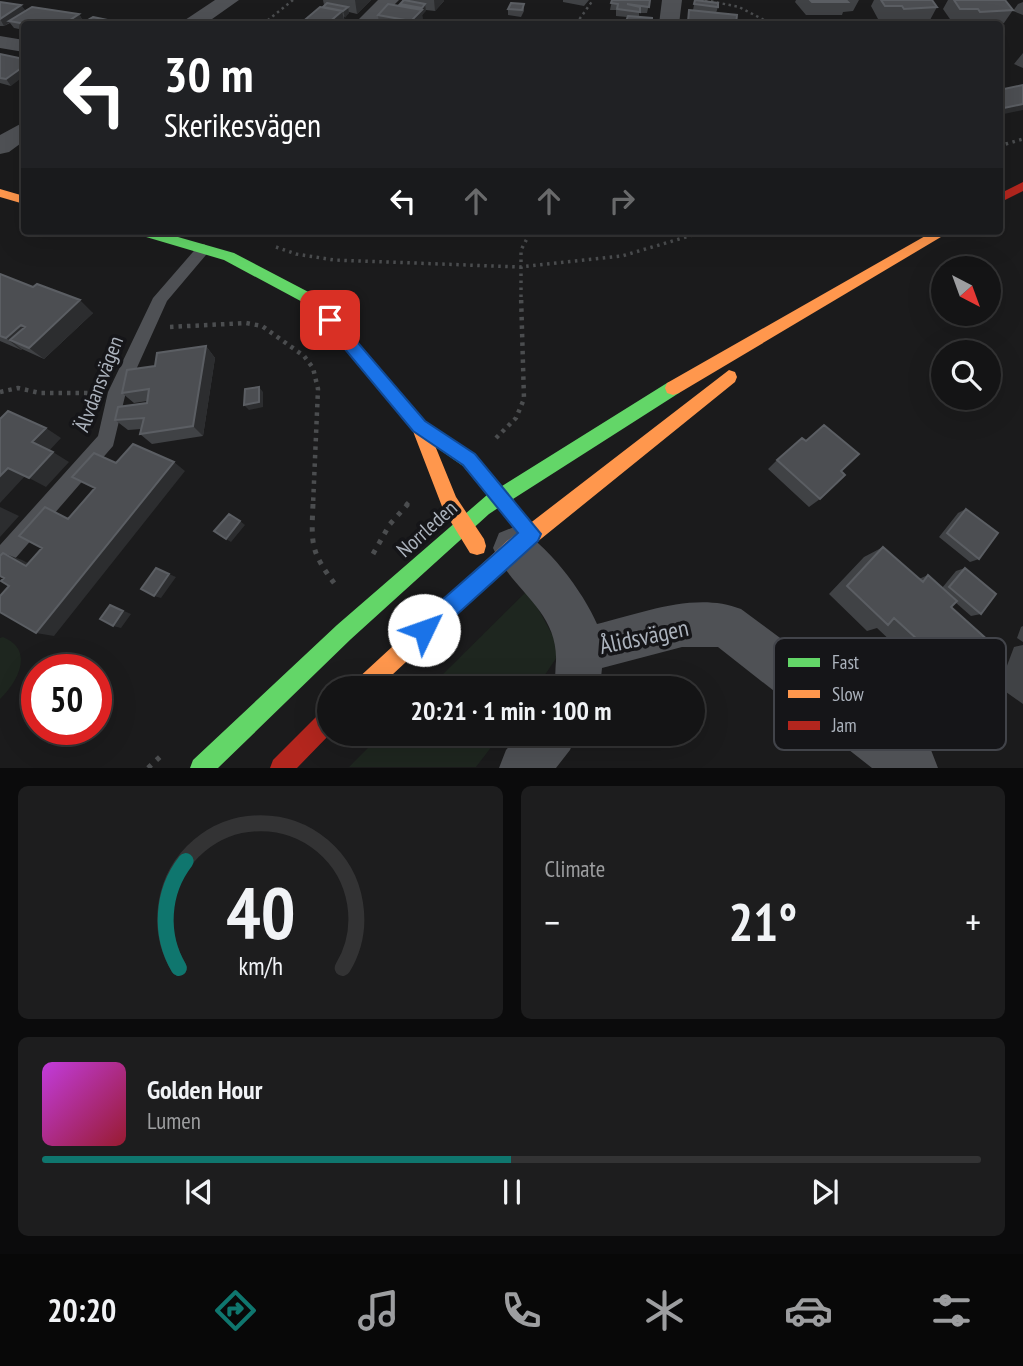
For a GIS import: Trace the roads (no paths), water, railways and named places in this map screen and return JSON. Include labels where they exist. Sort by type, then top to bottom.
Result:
[{"type":"main road","points":[[1003,198],[1023,186]]},
{"type":"main road","points":[[0,193],[21,199]]},
{"type":"main road","points":[[155,235],[229,256],[313,301],[419,426],[469,460],[500,497],[513,550]]},
{"type":"main road","name":"Norrleden","points":[[201,768],[344,632],[462,526],[500,497],[647,403],[937,235]]},
{"type":"main road","name":"Norrleden","points":[[375,676],[513,550],[823,301]]},
{"type":"main road","points":[[419,426],[446,500],[462,526],[513,550]]},
{"type":"main road","points":[[281,768],[317,732]]},
{"type":"street","points":[[197,21],[229,0]]},
{"type":"street","points":[[367,21],[390,0]]},
{"type":"street","points":[[669,21],[672,0]]},
{"type":"street","points":[[0,42],[21,46]]},
{"type":"street","points":[[0,146],[21,132]]},
{"type":"street","points":[[513,550],[545,583],[575,624],[577,669]]},
{"type":"street","name":"Ålidsvägen","points":[[577,669],[682,625],[726,625],[774,662]]},
{"type":"street","points":[[524,768],[542,746]]},
{"type":"street","name":"Ålidsvägen","points":[[890,750],[914,768]]},
{"type":"lane","name":"Älvdansvägen","points":[[0,561],[106,440],[117,392],[161,298],[204,249]]}]
